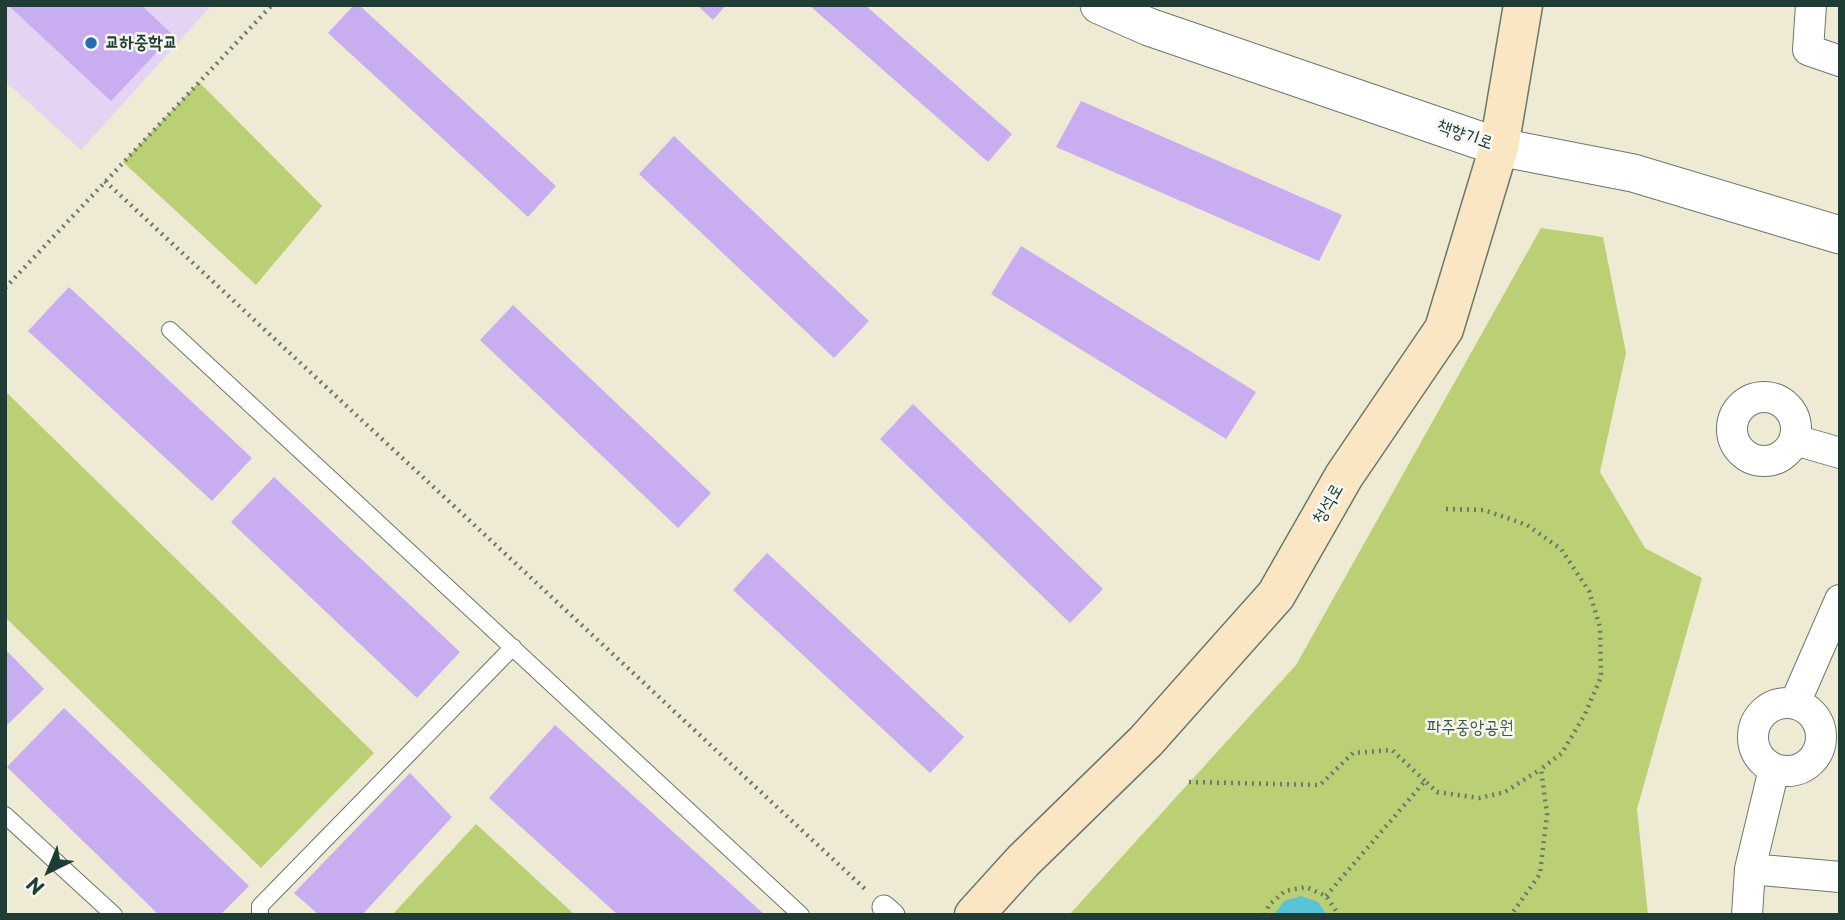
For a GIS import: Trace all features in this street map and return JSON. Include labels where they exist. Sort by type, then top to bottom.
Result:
[{"type":"main road","name":"청석로","points":[[974,915],[1023,861],[1146,741],[1276,595],[1344,476],[1444,329],[1499,147],[1523,5]]},
{"type":"street","name":"책향기로","points":[[1099,5],[1149,27],[1499,147],[1633,173],[1840,235]]},
{"type":"street","points":[[1811,5],[1808,50],[1840,61]]},
{"type":"street","points":[[1795,440],[1840,453]]},
{"type":"street","points":[[1795,703],[1840,600]]},
{"type":"street","points":[[1795,703],[1805,707],[1820,725],[1820,747],[1807,765],[1786,771],[1774,769],[1757,754],[1754,743],[1756,721],[1773,705],[1795,703]]},
{"type":"street","points":[[1747,915],[1750,869],[1774,769]]},
{"type":"street","points":[[1750,869],[1840,877]]},
{"type":"lane","points":[[170,330],[802,915]]},
{"type":"lane","points":[[260,915],[260,906],[513,647]]},
{"type":"lane","points":[[5,815],[114,915]]},
{"type":"path","points":[[5,288],[272,5]]},
{"type":"path","points":[[105,181],[888,911]]},
{"type":"path","points":[[1189,782],[1320,785],[1353,753],[1392,750],[1437,792],[1479,798],[1505,793],[1562,753],[1585,714],[1601,677],[1600,627],[1589,591],[1561,549],[1527,525],[1484,510],[1446,509]]},
{"type":"path","points":[[1511,915],[1540,874],[1547,814],[1541,769]]},
{"type":"path","points":[[1326,895],[1425,781]]},
{"type":"path","points":[[1265,915],[1276,897],[1296,887],[1317,890],[1326,895],[1339,915]]},
{"type":"shaded area","name":"교하중학교","points":[[5,5],[212,5],[81,150],[5,81]]},
{"type":"green space","points":[[199,82],[322,206],[256,285],[123,162]]},
{"type":"green space","name":"파주중앙공원","points":[[1541,228],[1603,237],[1626,353],[1600,472],[1645,548],[1702,578],[1637,809],[1648,915],[1069,915],[1296,665]]},
{"type":"green space","points":[[5,391],[374,753],[261,868],[5,617]]},
{"type":"green space","points":[[476,824],[575,915],[392,915]]},
{"type":"water","points":[[1301,896],[1318,902],[1327,915],[1274,915],[1284,901]]},
{"type":"building","points":[[8,5],[141,5],[173,35],[111,101]]},
{"type":"building","points":[[354,5],[359,5],[556,186],[528,217],[328,33]]},
{"type":"building","points":[[697,5],[726,5],[713,20]]},
{"type":"building","points":[[809,5],[865,5],[1012,134],[988,162]]},
{"type":"building","points":[[1081,101],[1342,215],[1319,261],[1056,147]]},
{"type":"building","points":[[674,136],[869,321],[834,358],[639,174]]},
{"type":"building","points":[[1021,246],[1256,392],[1226,439],[991,294]]},
{"type":"building","points":[[69,287],[252,458],[212,501],[28,331]]},
{"type":"building","points":[[513,305],[711,493],[678,528],[480,340]]},
{"type":"building","points":[[913,404],[1103,589],[1070,623],[880,439]]},
{"type":"building","points":[[274,477],[460,652],[417,698],[231,522]]},
{"type":"building","points":[[767,553],[964,737],[930,773],[733,590]]},
{"type":"building","points":[[5,649],[44,689],[5,727]]},
{"type":"building","points":[[64,708],[249,886],[220,915],[159,915],[7,767]]},
{"type":"building","points":[[555,725],[765,915],[618,915],[489,798]]},
{"type":"building","points":[[410,773],[452,817],[362,915],[319,915],[294,893]]},
{"type":"place","name":"교하중학교","points":[[91,43]]}]
